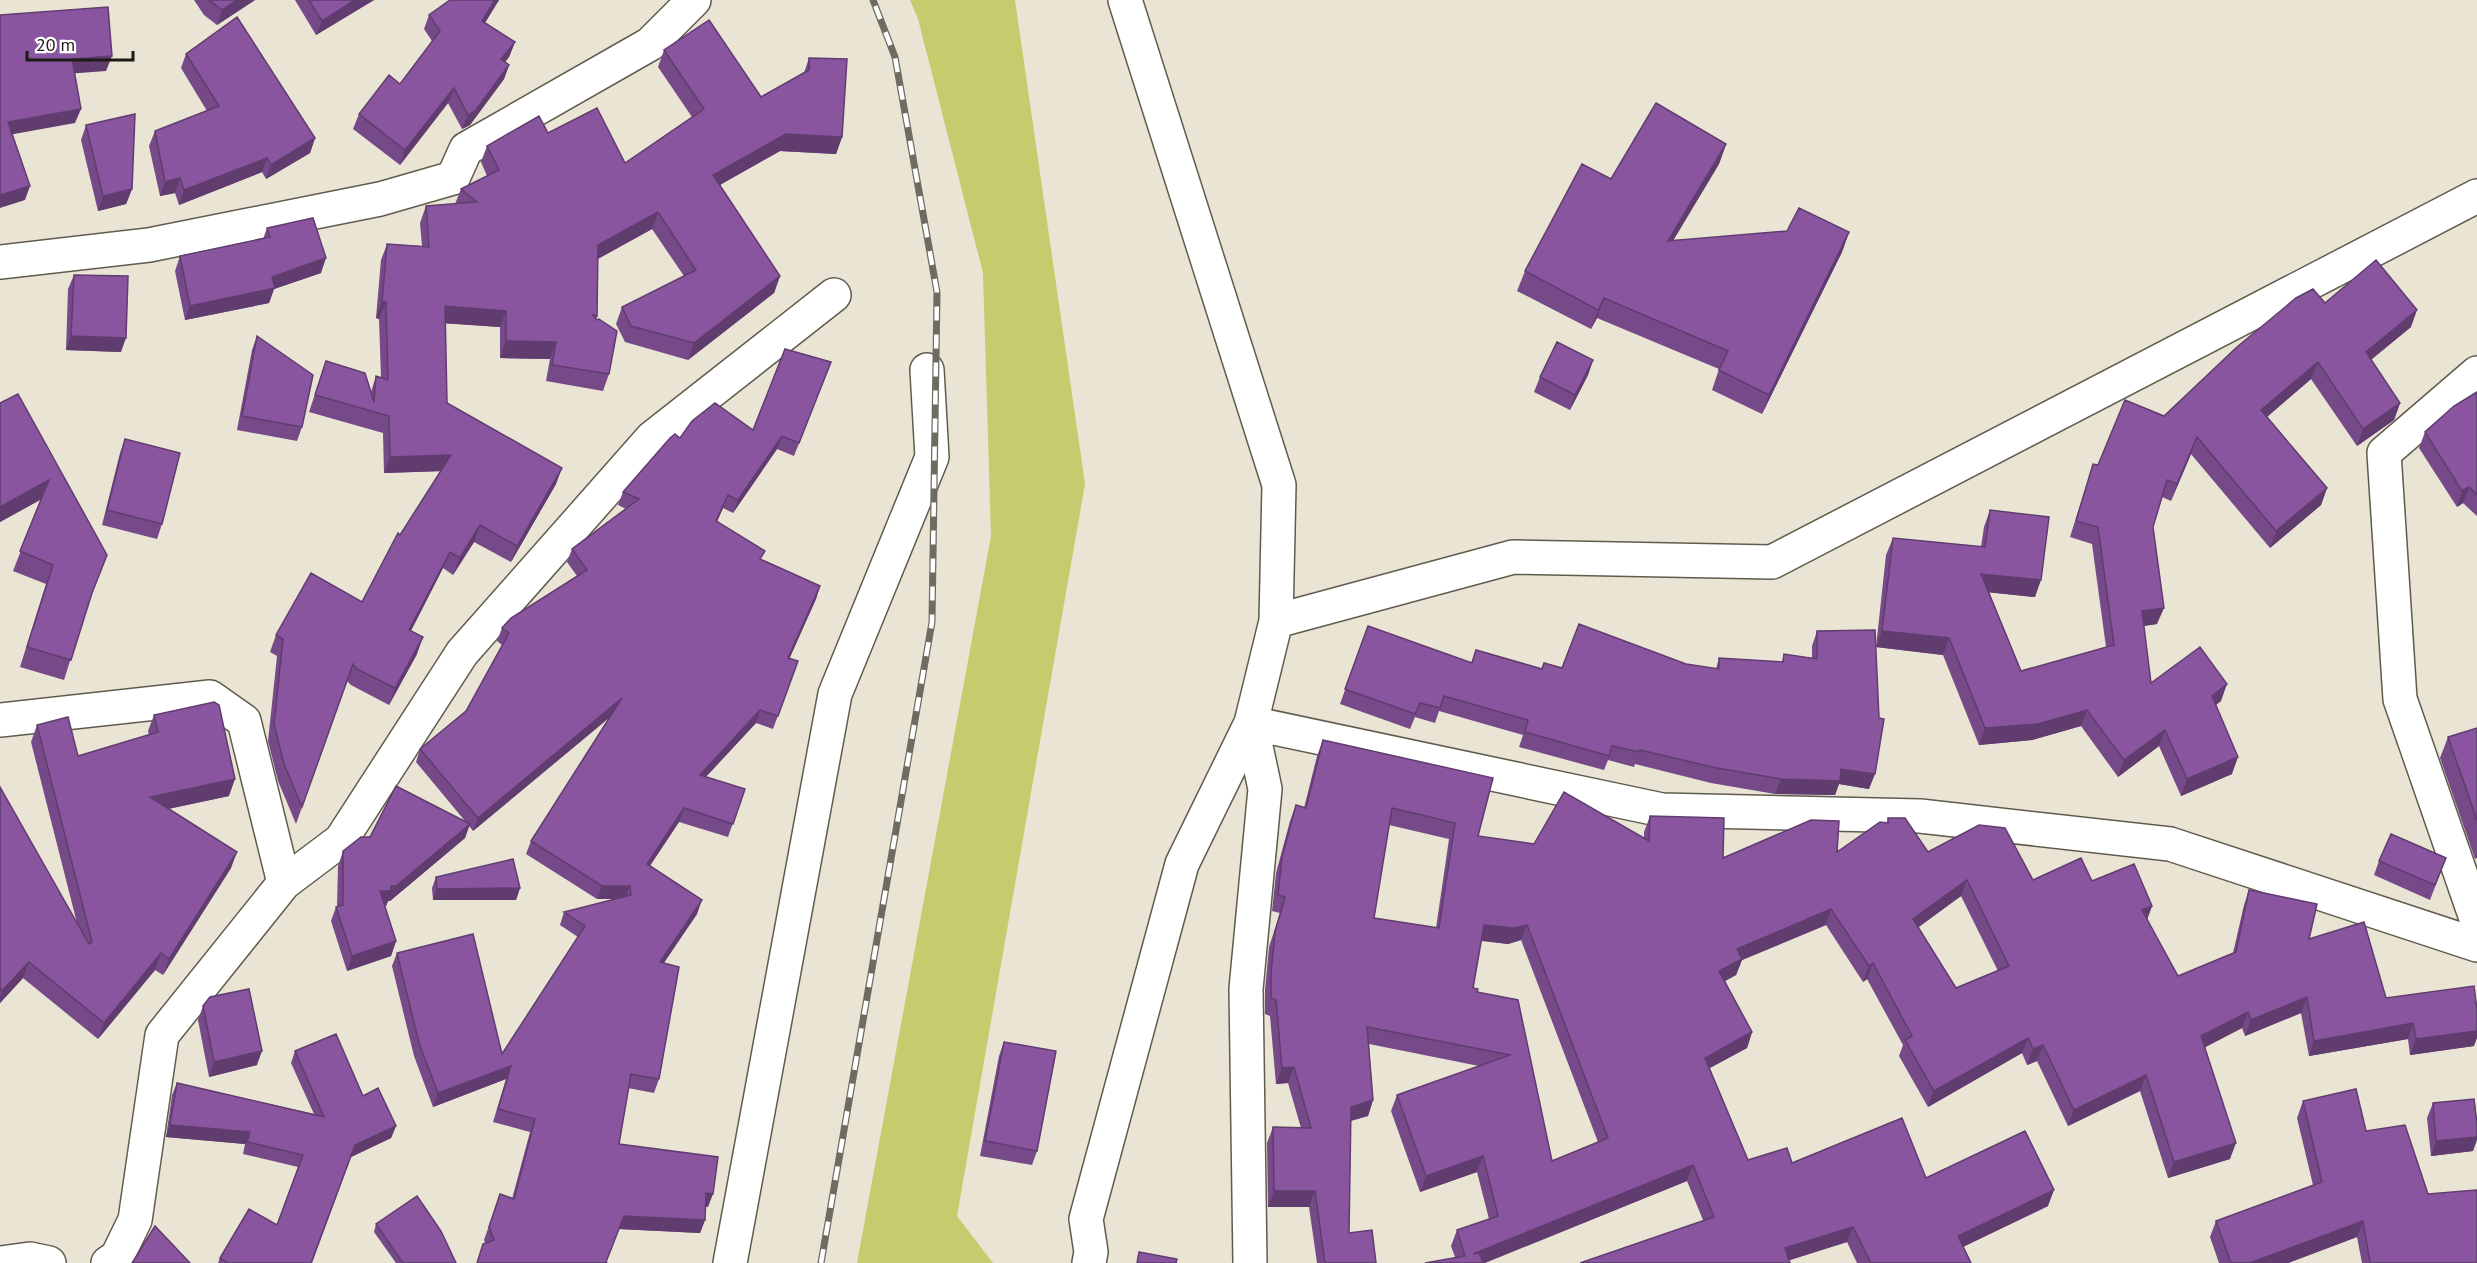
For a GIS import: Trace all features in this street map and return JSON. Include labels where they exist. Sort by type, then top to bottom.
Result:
[{"type":"street","points":[[0,262],[149,245],[380,199],[453,178],[466,149],[650,44],[694,0]]},
{"type":"street","points":[[1089,1263],[1091,1252],[1086,1219],[1182,864],[1251,723],[1276,621],[1278,485],[1125,0]]},
{"type":"street","points":[[1276,621],[1513,557],[1772,562],[2477,196]]},
{"type":"street","points":[[118,1261],[135,1220],[162,1035],[284,883],[341,840],[462,653],[652,438],[834,295]]},
{"type":"street","points":[[730,1263],[835,694],[932,457],[927,370]]},
{"type":"street","points":[[2477,373],[2384,453],[2400,699],[2477,921]]},
{"type":"street","points":[[0,720],[210,697],[243,721],[284,883]]},
{"type":"street","points":[[1251,723],[1662,810],[1920,816],[2170,844],[2477,945]]},
{"type":"street","points":[[1250,1263],[1246,989],[1265,789],[1251,723]]},
{"type":"street","points":[[2,1263],[30,1259],[49,1263]]},
{"type":"green space","points":[[910,0],[1015,0],[1085,484],[957,1216],[993,1263],[857,1263],[991,536],[983,273],[918,19]]},
{"type":"building","points":[[209,0],[238,0],[222,10]]},
{"type":"building","points":[[309,0],[355,0],[322,21]]},
{"type":"building","points":[[450,0],[495,0],[482,21],[515,42],[501,59],[509,65],[475,111],[468,115],[454,88],[405,150],[359,114],[389,75],[400,84],[440,31],[429,15]]},
{"type":"building","points":[[108,7],[112,56],[72,59],[81,109],[8,122],[30,186],[0,195],[0,15]]},
{"type":"building","points":[[237,17],[315,138],[271,165],[267,158],[184,190],[180,178],[165,182],[155,131],[219,106],[186,54]]},
{"type":"building","points":[[709,20],[761,97],[809,70],[809,58],[847,59],[842,137],[786,134],[713,175],[780,276],[694,343],[631,326],[622,307],[696,270],[658,212],[598,245],[597,316],[593,315],[597,320],[599,319],[617,331],[609,374],[552,365],[556,342],[506,341],[506,311],[445,306],[447,403],[562,468],[517,546],[480,525],[460,558],[450,552],[409,630],[423,637],[395,688],[357,669],[353,664],[302,807],[284,764],[274,724],[283,639],[276,635],[311,573],[362,602],[398,533],[400,535],[451,455],[390,457],[389,416],[315,395],[326,361],[365,373],[374,402],[376,376],[388,380],[386,302],[382,302],[387,244],[429,247],[426,206],[477,202],[461,189],[499,170],[487,146],[539,116],[548,133],[597,108],[625,163],[704,109],[664,50]]},
{"type":"building","points":[[1656,103],[1726,144],[1668,241],[1787,231],[1799,208],[1849,232],[1769,395],[1719,370],[1728,351],[1604,298],[1598,310],[1525,271],[1582,164],[1611,179]]},
{"type":"building","points":[[135,114],[132,189],[103,196],[86,125]]},
{"type":"building","points":[[313,218],[326,258],[272,277],[275,288],[190,306],[180,256],[270,237],[267,228]]},
{"type":"building","points":[[2376,260],[2417,310],[2366,352],[2400,403],[2363,429],[2318,362],[2261,410],[2327,488],[2276,531],[2197,437],[2177,484],[2167,480],[2153,527],[2164,608],[2142,611],[2151,683],[2200,647],[2227,684],[2212,696],[2238,757],[2187,779],[2165,730],[2124,760],[2087,710],[2038,724],[1985,728],[1949,638],[1882,631],[1893,538],[1985,547],[1990,510],[2049,517],[2041,580],[1981,574],[2021,671],[2114,645],[2098,527],[2076,521],[2093,464],[2098,465],[2125,400],[2164,416],[2237,347],[2296,298],[2313,289],[2325,303]]},
{"type":"building","points":[[74,275],[128,276],[126,338],[71,336]]},
{"type":"building","points":[[257,336],[313,375],[302,427],[242,416]]},
{"type":"building","points":[[1557,342],[1593,360],[1575,395],[1540,377]]},
{"type":"building","points":[[785,349],[831,362],[799,443],[782,436],[738,500],[728,495],[716,521],[765,551],[760,559],[820,586],[788,658],[798,661],[778,716],[760,710],[700,775],[745,789],[733,824],[684,808],[647,864],[702,900],[660,962],[679,967],[659,1079],[631,1074],[619,1144],[718,1157],[713,1194],[706,1193],[705,1220],[624,1216],[607,1263],[477,1263],[483,1244],[494,1240],[489,1227],[500,1194],[514,1199],[535,1119],[498,1109],[511,1066],[438,1093],[419,1043],[397,953],[473,934],[502,1054],[585,926],[564,912],[631,895],[630,886],[602,886],[531,841],[622,698],[478,818],[420,749],[466,711],[509,633],[502,628],[511,618],[587,570],[572,549],[639,499],[623,492],[670,438],[675,434],[680,438],[692,421],[715,403],[753,430]]},
{"type":"building","points":[[2477,392],[2477,495],[2469,487],[2462,491],[2425,432],[2454,406]]},
{"type":"building","points":[[18,394],[107,555],[92,593],[71,660],[27,647],[53,565],[20,551],[49,480],[0,507],[0,403]]},
{"type":"building","points":[[125,439],[180,453],[162,524],[107,510]]},
{"type":"building","points":[[1579,624],[1686,664],[1719,669],[1719,658],[1783,662],[1784,654],[1817,659],[1817,631],[1875,630],[1879,718],[1884,719],[1875,774],[1841,769],[1840,781],[1781,779],[1612,746],[1609,756],[1525,732],[1528,720],[1444,696],[1440,708],[1420,703],[1415,714],[1345,689],[1368,626],[1472,663],[1476,650],[1542,669],[1544,663],[1562,668]]},
{"type":"building","points":[[214,702],[219,705],[235,779],[150,797],[237,852],[169,959],[161,953],[104,1023],[29,962],[2,991],[0,988],[0,787],[89,944],[92,942],[37,725],[68,717],[78,756],[158,732],[154,715]]},
{"type":"building","points":[[2477,728],[2477,820],[2448,737]]},
{"type":"building","points":[[1323,740],[1493,778],[1478,836],[1534,844],[1564,792],[1649,841],[1650,816],[1724,818],[1723,858],[1811,820],[1839,821],[1837,852],[1880,822],[1888,823],[1888,818],[1905,818],[1928,852],[1979,825],[2005,828],[2033,880],[2081,858],[2092,881],[2134,864],[2152,906],[2142,910],[2178,976],[2236,952],[2249,890],[2317,904],[2309,939],[2364,922],[2386,998],[2474,986],[2477,1031],[2416,1039],[2413,1023],[2314,1041],[2307,997],[2251,1020],[2248,1012],[2201,1036],[2236,1143],[2174,1162],[2146,1075],[2074,1110],[2043,1045],[2033,1049],[2028,1038],[1934,1091],[1905,1040],[1912,1036],[1873,963],[1869,966],[1831,909],[1737,949],[1742,959],[1719,971],[1752,1032],[1705,1058],[1748,1160],[1787,1148],[1792,1163],[1902,1118],[1926,1178],[2025,1131],[2054,1190],[1958,1236],[1971,1263],[1871,1263],[1853,1227],[1785,1248],[1790,1263],[1580,1263],[1714,1217],[1693,1165],[1473,1254],[1479,1253],[1483,1263],[1425,1263],[1465,1256],[1457,1230],[1498,1216],[1483,1156],[1426,1176],[1397,1095],[1510,1055],[1367,1027],[1373,1100],[1351,1107],[1349,1233],[1372,1230],[1376,1263],[1325,1263],[1315,1191],[1274,1191],[1273,1127],[1311,1128],[1294,1067],[1282,1068],[1276,1000],[1271,998],[1275,932],[1285,897],[1278,895],[1282,857],[1296,805],[1306,808]],"holes":[[[1392,808],[1455,823],[1439,928],[1374,918]],[[1967,880],[2009,966],[1956,988],[1913,919]],[[1484,925],[1514,928],[1527,925],[1608,1138],[1552,1161],[1518,1000],[1477,992],[1478,989],[1473,988]]]},
{"type":"building","points":[[396,786],[470,824],[396,886],[391,886],[391,891],[380,891],[396,941],[352,956],[336,907],[343,905],[343,851],[361,837],[370,837]]},
{"type":"building","points":[[2391,834],[2446,858],[2435,885],[2379,861]]},
{"type":"building","points":[[513,859],[520,888],[437,889],[436,877]]},
{"type":"building","points":[[249,989],[262,1051],[214,1062],[203,1006],[210,997]]},
{"type":"building","points":[[336,1034],[363,1096],[378,1088],[396,1126],[355,1145],[311,1263],[228,1263],[220,1258],[249,1209],[277,1225],[303,1155],[247,1142],[250,1132],[170,1125],[177,1083],[324,1117],[295,1051]]},
{"type":"building","points":[[1004,1042],[1056,1051],[1037,1151],[985,1141]]},
{"type":"building","points":[[2356,1089],[2366,1131],[2405,1125],[2428,1194],[2477,1190],[2477,1263],[2370,1263],[2363,1221],[2250,1263],[2231,1263],[2216,1221],[2322,1182],[2303,1101]]},
{"type":"building","points":[[2474,1099],[2477,1137],[2436,1141],[2433,1103]]},
{"type":"building","points":[[417,1196],[441,1231],[456,1263],[403,1263],[376,1224]]},
{"type":"building","points":[[155,1226],[190,1263],[132,1263]]},
{"type":"building","points":[[1139,1252],[1177,1259],[1176,1263],[1137,1263]]},
{"type":"railway","points":[[821,1263],[932,622],[937,292],[895,57],[873,0]]}]
